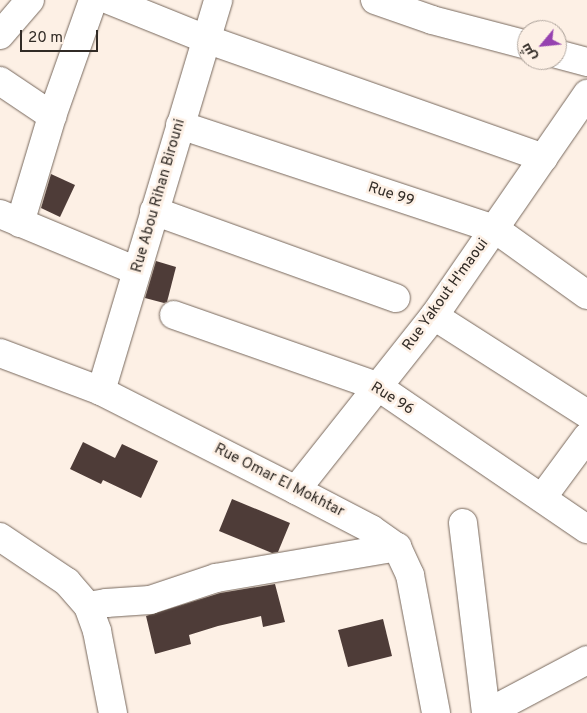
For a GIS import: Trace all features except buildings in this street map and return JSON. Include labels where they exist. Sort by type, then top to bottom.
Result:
[{"type":"street","points":[[0,35],[30,0]]},
{"type":"street","points":[[93,0],[52,116],[10,219],[137,271]]},
{"type":"street","points":[[109,0],[206,39],[544,158]]},
{"type":"street","name":"Rue Abou Rihan Birouni","points":[[101,391],[218,0]]},
{"type":"street","points":[[375,0],[432,20],[517,43]]},
{"type":"street","points":[[567,57],[587,62]]},
{"type":"street","points":[[0,81],[52,116]]},
{"type":"street","name":"Rue Yakout H'maoui","points":[[296,490],[376,386],[434,316],[587,94]]},
{"type":"street","name":"Rue 99","points":[[180,125],[494,229],[587,295]]},
{"type":"street","points":[[154,211],[396,298]]},
{"type":"street","name":"Rue 96","points":[[174,315],[376,386],[587,529]]},
{"type":"street","points":[[434,316],[584,405]]},
{"type":"street","name":"Rue Omar El Mokhtar","points":[[0,353],[101,391],[371,529],[397,547]]},
{"type":"street","points":[[542,498],[587,437]]},
{"type":"street","points":[[463,523],[486,713],[587,660]]},
{"type":"street","points":[[0,537],[51,569],[67,582],[88,606],[97,631],[113,713]]},
{"type":"street","points":[[88,606],[150,600],[216,578],[397,547],[410,575],[436,713]]}]
